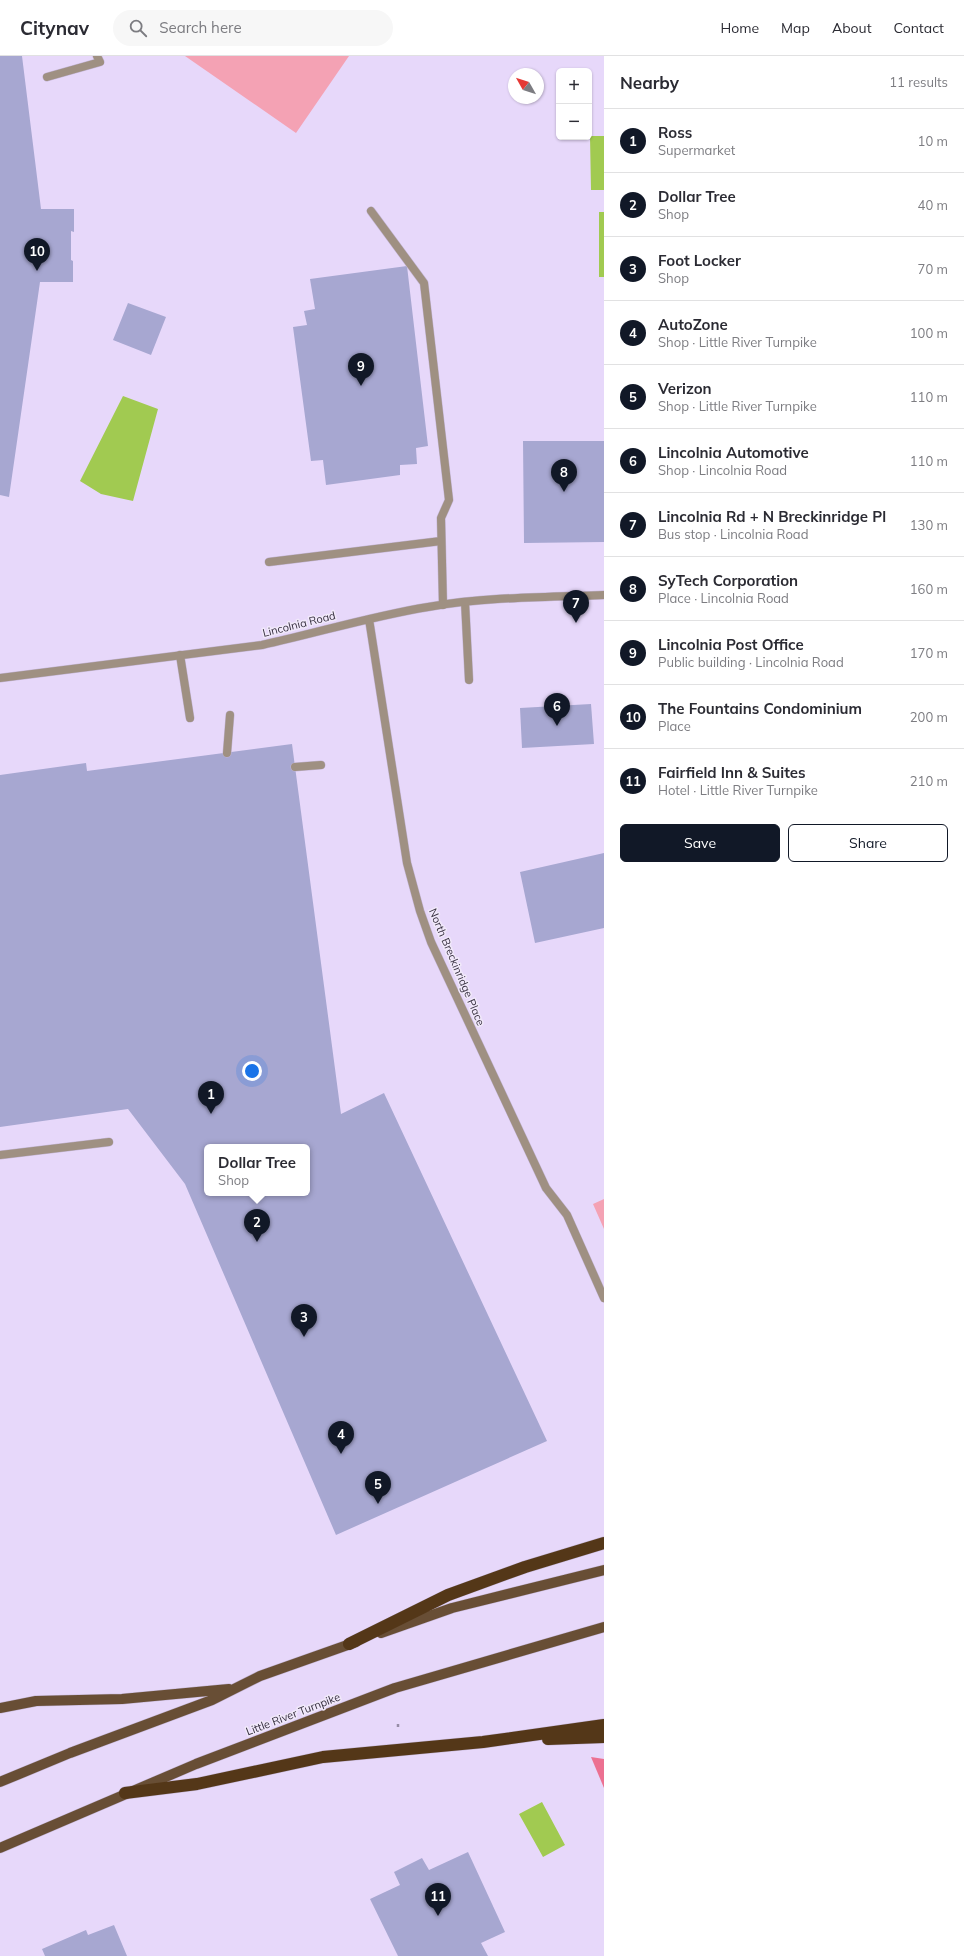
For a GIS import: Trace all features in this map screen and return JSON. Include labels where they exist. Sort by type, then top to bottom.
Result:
[{"type":"highway","points":[[349,1644],[448,1595],[525,1567],[604,1543]]},
{"type":"highway","points":[[126,1793],[197,1784],[323,1757],[483,1742],[604,1725]]},
{"type":"highway","points":[[483,1742],[604,1737]]},
{"type":"main road","points":[[0,1782],[70,1753],[212,1700],[260,1676],[349,1644],[452,1608],[604,1570]]},
{"type":"main road","name":"Little River Turnpike","points":[[0,1848],[196,1764],[395,1688],[604,1627]]},
{"type":"main road","points":[[0,1708],[36,1701],[122,1699],[234,1689]]},
{"type":"street","points":[[47,77],[100,62],[97,56]]},
{"type":"street","points":[[371,211],[424,283],[449,500],[441,518],[443,605]]},
{"type":"street","points":[[269,562],[441,541]]},
{"type":"street","name":"Lincolnia Road","points":[[0,678],[262,645],[369,619],[443,605],[465,602],[604,595]]},
{"type":"street","points":[[465,602],[469,680]]},
{"type":"street","name":"North Breckinridge Place","points":[[369,619],[407,863],[420,911],[431,942],[546,1188],[567,1215],[604,1298]]},
{"type":"street","points":[[180,655],[190,718]]},
{"type":"street","points":[[227,753],[230,715]]},
{"type":"street","points":[[295,767],[321,765]]},
{"type":"street","points":[[0,1155],[108,1142]]},
{"type":"shaded area","points":[[185,56],[349,56],[296,133]]},
{"type":"shaded area","points":[[592,136],[604,136],[604,190],[591,190],[590,140],[592,140]]},
{"type":"shaded area","points":[[599,212],[604,212],[604,277],[599,277]]},
{"type":"shaded area","points":[[123,396],[158,409],[133,501],[101,494],[80,481]]},
{"type":"shaded area","points":[[604,1199],[604,1229],[593,1204]]},
{"type":"shaded area","points":[[591,1757],[604,1759],[604,1788]]},
{"type":"shaded area","points":[[542,1802],[565,1845],[543,1857],[519,1814]]},
{"type":"building","points":[[0,56],[22,56],[41,209],[74,209],[74,232],[71,231],[73,282],[40,282],[9,497],[0,495]]},
{"type":"building","points":[[407,266],[428,446],[416,448],[417,464],[400,465],[400,475],[326,485],[323,460],[311,461],[293,327],[307,325],[304,311],[315,309],[310,279]]},
{"type":"building","points":[[128,303],[166,317],[151,355],[113,340]]},
{"type":"building","points":[[523,441],[604,441],[604,542],[524,543]]},
{"type":"building","points":[[591,704],[594,744],[522,748],[520,708]]},
{"type":"building","points":[[292,744],[341,1114],[384,1093],[547,1441],[336,1535],[185,1184],[128,1109],[0,1127],[0,775],[86,763],[87,771]]},
{"type":"building","points":[[604,853],[604,928],[535,943],[520,872]]},
{"type":"building","points":[[468,1852],[505,1932],[481,1943],[488,1956],[398,1956],[370,1899],[400,1885],[394,1872],[422,1858],[429,1870]]},
{"type":"building","points":[[114,1925],[127,1956],[45,1956],[42,1949],[86,1930],[88,1935]]},
{"type":"place","name":"The Fountains Condominium","points":[[37,271]]},
{"type":"place","name":"Lincolnia Post Office","points":[[361,386]]},
{"type":"place","name":"SyTech Corporation","points":[[564,492]]},
{"type":"place","name":"Lincolnia Rd + N Breckinridge Pl","points":[[576,623]]},
{"type":"place","name":"Lincolnia Automotive","points":[[557,726]]},
{"type":"place","name":"Ross","points":[[211,1114]]},
{"type":"place","name":"Dollar Tree","points":[[257,1242]]},
{"type":"place","name":"Foot Locker","points":[[304,1337]]},
{"type":"place","name":"AutoZone","points":[[341,1454]]},
{"type":"place","name":"Verizon","points":[[378,1504]]},
{"type":"place","name":"Fairfield Inn & Suites","points":[[438,1916]]}]
